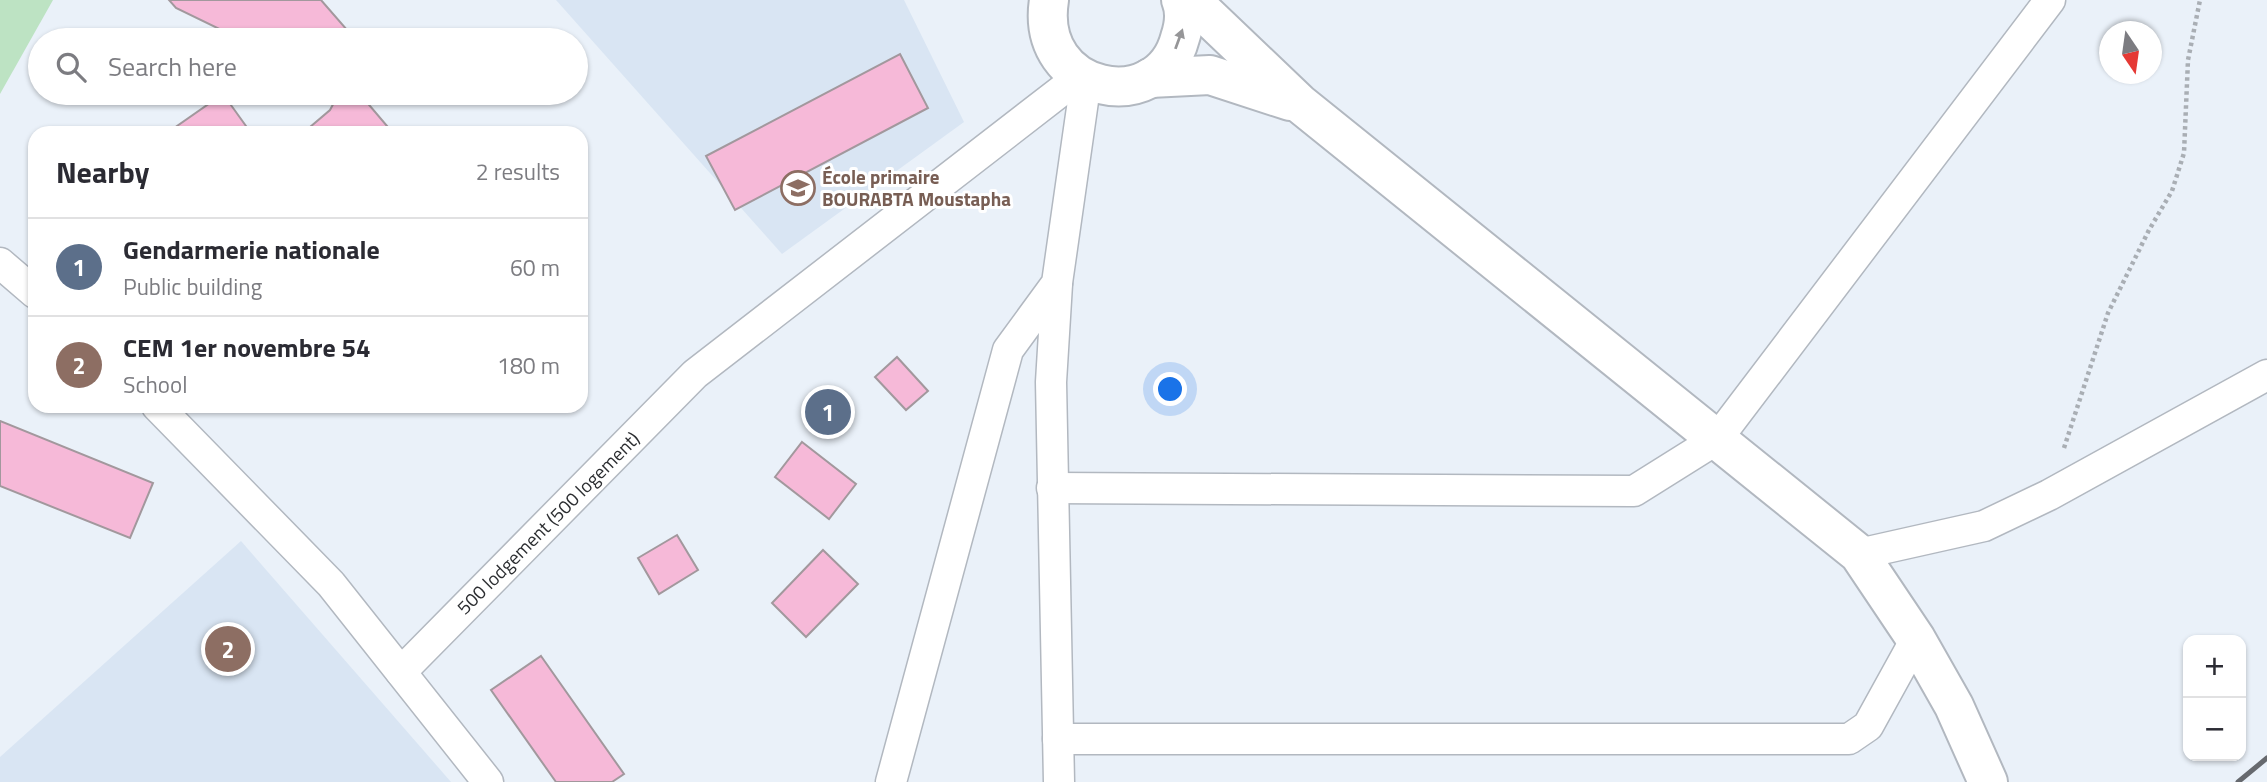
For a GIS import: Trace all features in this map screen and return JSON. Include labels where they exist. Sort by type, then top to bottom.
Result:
[{"type":"main road","points":[[1049,0],[1046,23],[1051,44],[1063,62],[1083,78],[1107,86],[1129,85],[1150,78],[1210,75],[1299,103]]},
{"type":"main road","points":[[1150,78],[1166,64],[1178,46],[1184,26],[1181,0]]},
{"type":"main road","points":[[1191,0],[1299,103],[1860,554],[1916,639],[1954,706],[1988,782]]},
{"type":"street","points":[[1052,488],[1634,491],[1717,439],[2050,0]]},
{"type":"street","points":[[1059,782],[1051,382],[1057,283],[1083,78]]},
{"type":"street","name":"500 lodgement (500 logement)","points":[[401,672],[695,374],[1083,78]]},
{"type":"street","points":[[0,264],[28,286]]},
{"type":"street","points":[[891,782],[1009,350],[1057,283]]},
{"type":"street","points":[[1860,554],[1984,526],[2049,495],[2267,375]]},
{"type":"street","points":[[164,413],[331,584],[488,782]]},
{"type":"street","points":[[1058,739],[1849,739],[1868,726],[1916,639]]},
{"type":"path","points":[[2049,495],[2108,313],[2172,191],[2184,153],[2188,60],[2200,0]]},
{"type":"shaded area","name":"École primaire BOURABTA Moustapha","points":[[556,0],[904,0],[964,122],[782,254],[588,36],[588,28],[581,28]]},
{"type":"shaded area","points":[[241,541],[451,782],[0,782],[0,757]]},
{"type":"green space","points":[[0,0],[53,0],[37,28],[28,28],[28,44],[0,94]]},
{"type":"building","points":[[169,0],[321,0],[345,28],[217,28],[176,8]]},
{"type":"building","points":[[900,54],[928,108],[735,210],[706,156]]},
{"type":"building","points":[[207,105],[231,105],[246,126],[177,126]]},
{"type":"building","points":[[333,105],[369,105],[387,126],[311,126]]},
{"type":"building","points":[[897,357],[928,391],[906,410],[875,377]]},
{"type":"building","points":[[0,421],[153,483],[130,538],[0,486]]},
{"type":"building","points":[[802,442],[856,484],[829,519],[775,477]]},
{"type":"building","points":[[677,535],[698,570],[659,594],[638,558]]},
{"type":"building","points":[[823,550],[858,584],[806,637],[772,603]]},
{"type":"building","points":[[541,656],[624,774],[612,782],[556,782],[491,690]]},
{"type":"railway","points":[[2238,782],[2267,758]]},
{"type":"place","name":"École primaire BOURABTA Moustapha","points":[[798,188]]},
{"type":"place","name":"Gendarmerie nationale","points":[[828,412]]},
{"type":"place","name":"CEM 1er novembre 54","points":[[228,649]]}]
